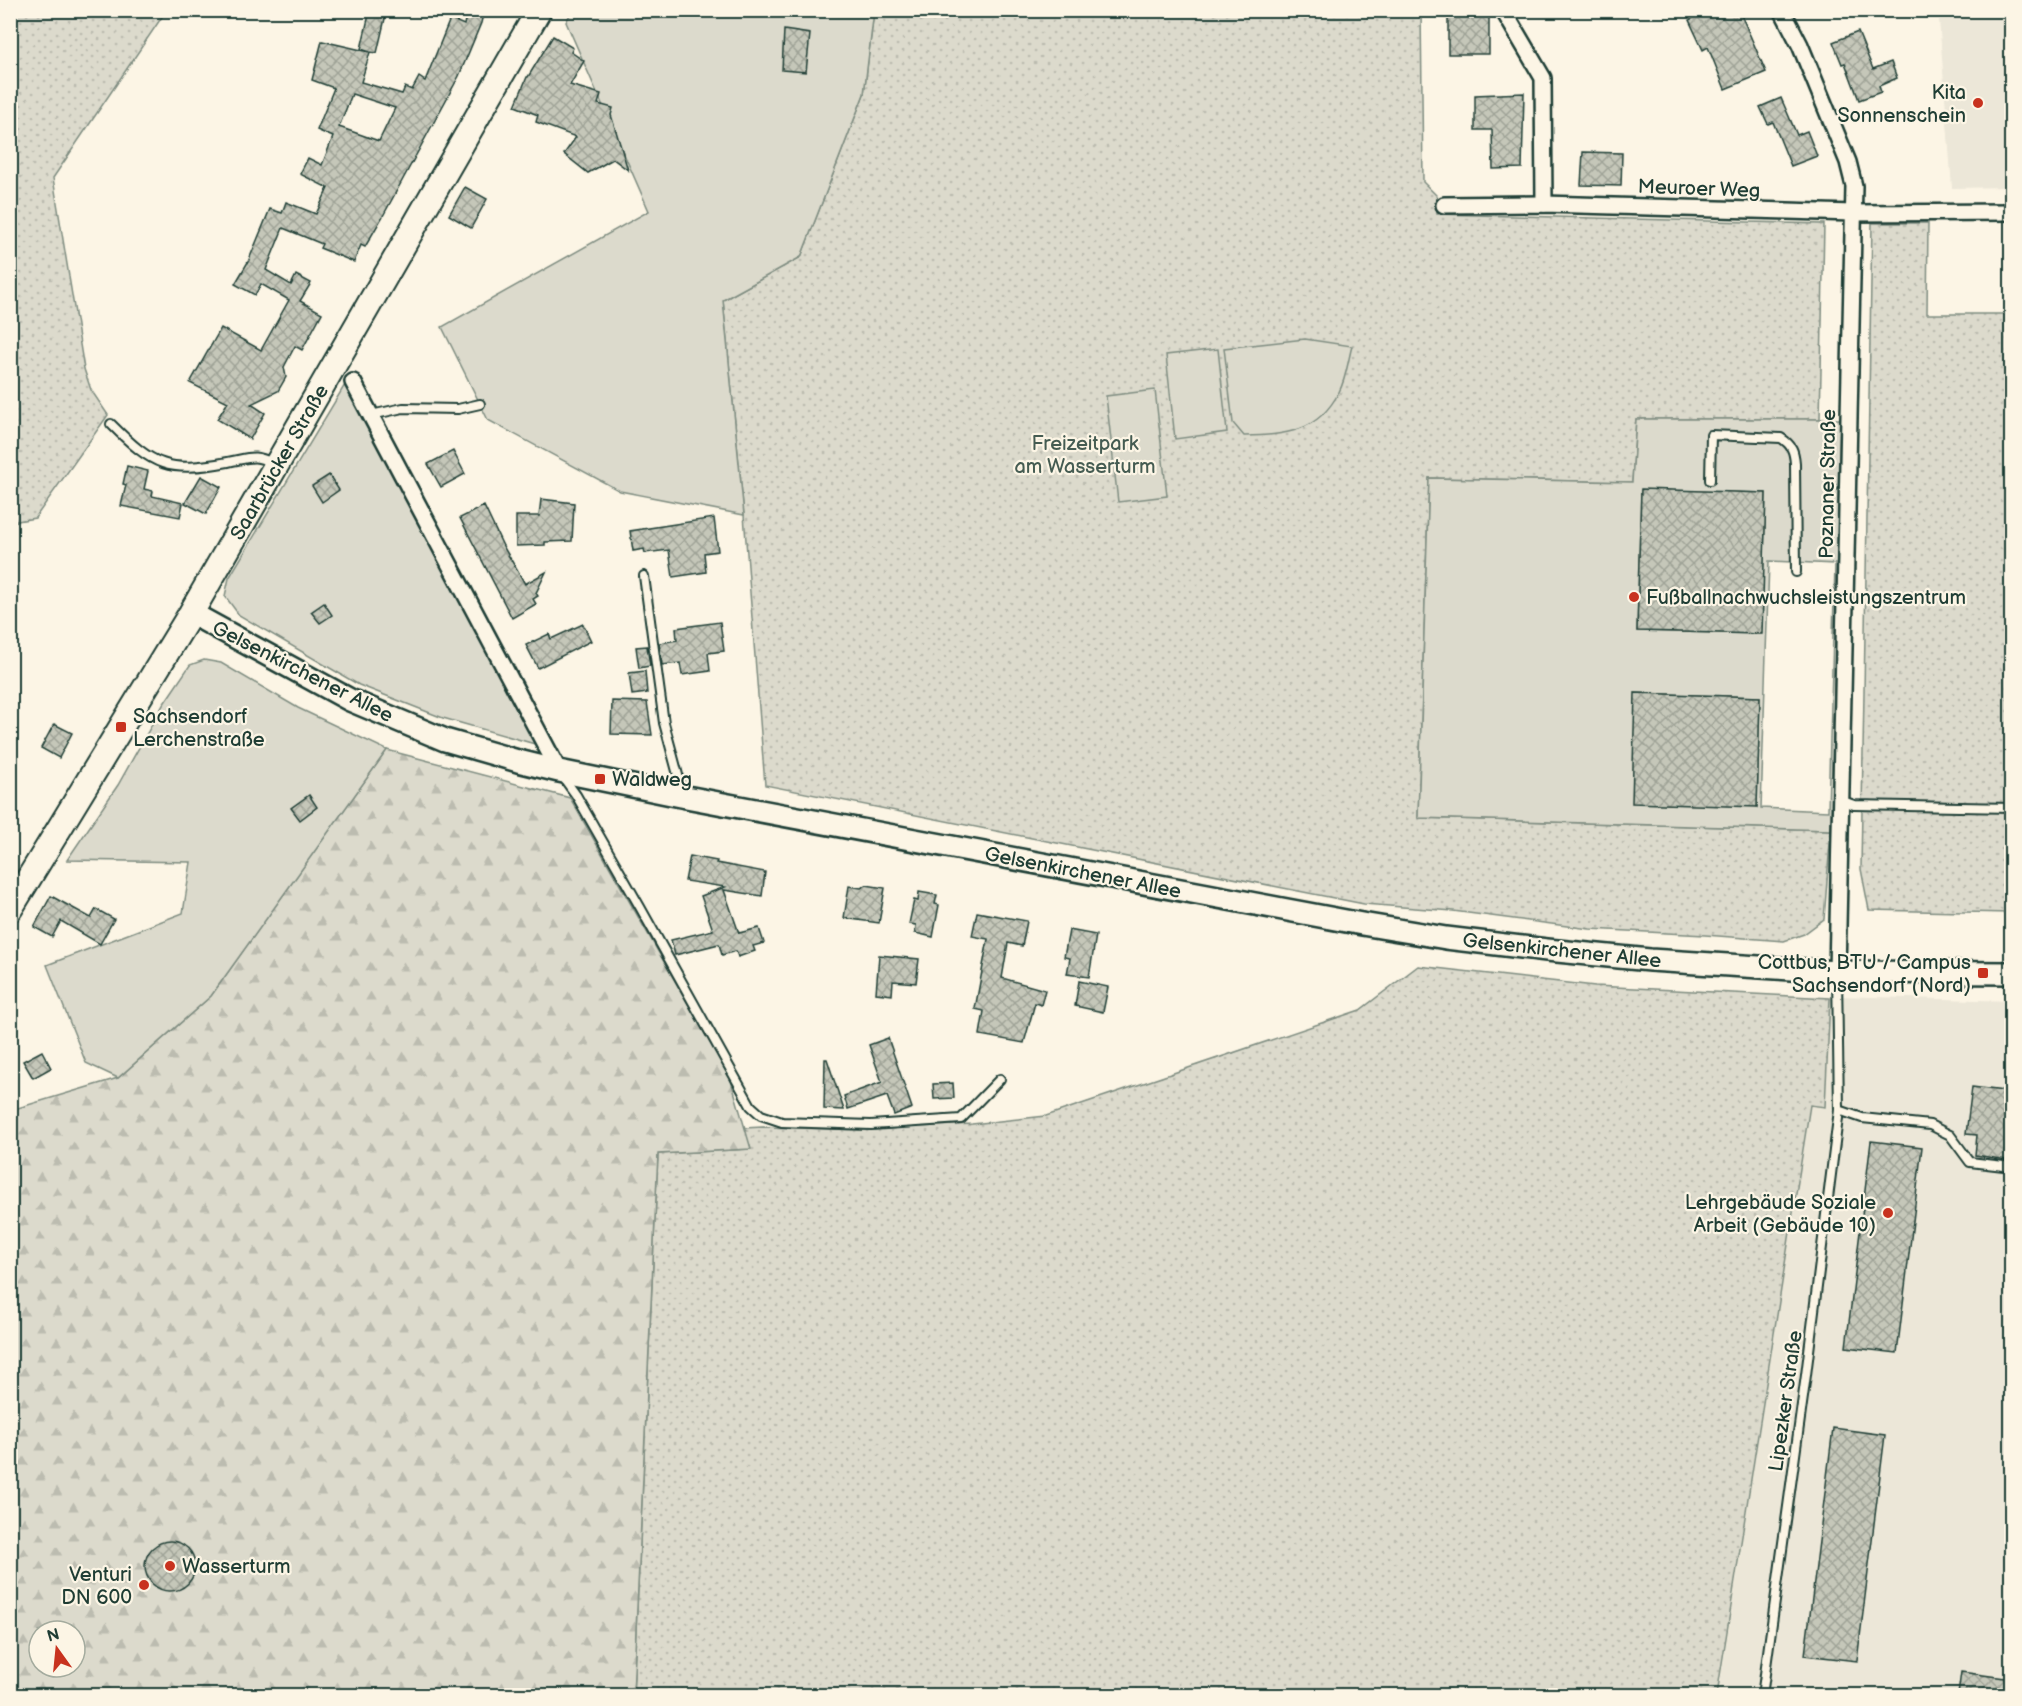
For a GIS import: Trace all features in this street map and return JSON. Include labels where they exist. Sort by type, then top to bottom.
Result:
[{"type":"main road","name":"Saarbrücker Straße","points":[[10,909],[191,613],[539,10]]},
{"type":"main road","name":"Gelsenkirchener Allee","points":[[191,613],[350,700],[445,740],[559,771],[681,796],[1446,938],[1650,960],[1837,972],[2012,973]]},
{"type":"street","name":"Poznaner Straße","points":[[1782,10],[1800,45],[1848,162],[1854,186],[1837,972]]},
{"type":"street","points":[[1506,15],[1543,78],[1544,204]]},
{"type":"street","name":"Meuroer Weg","points":[[1444,205],[1544,204],[1853,213],[2012,212]]},
{"type":"street","points":[[353,382],[559,771]]},
{"type":"lane","points":[[371,416],[403,408],[458,409],[480,404]]},
{"type":"lane","points":[[111,424],[133,445],[157,461],[170,466],[183,468],[211,465],[258,456],[278,465]]},
{"type":"lane","points":[[1710,480],[1711,435],[1781,438],[1790,444],[1794,452],[1795,463],[1796,572]]},
{"type":"lane","points":[[644,576],[664,723],[678,775],[681,796]]},
{"type":"lane","points":[[559,771],[576,795],[751,1106],[761,1115],[782,1122],[871,1125],[961,1119],[1000,1079]]},
{"type":"lane","points":[[1840,800],[1854,805],[2012,808]]},
{"type":"lane","name":"Lipezker Straße","points":[[1762,1695],[1839,1110],[1837,972]]},
{"type":"lane","points":[[1839,1110],[1862,1118],[1930,1125],[1950,1135],[1970,1162],[2012,1167]]},
{"type":"shaded area","name":"Kita Sonnenschein","points":[[2011,12],[2011,187],[1952,188],[1939,19]]},
{"type":"shaded area","points":[[1838,996],[2011,1001],[2011,1695],[1718,1696],[1810,1105],[1825,1106],[1830,998]]},
{"type":"green space","points":[[11,10],[166,11],[53,178],[84,369],[91,390],[108,415],[35,518],[11,522]]},
{"type":"green space","points":[[572,11],[874,11],[864,94],[801,257],[723,300],[744,515],[620,491],[488,420],[442,327],[649,211],[566,22]]},
{"type":"green space","name":"Freizeitpark am Wasserturm","points":[[874,11],[1421,11],[1423,182],[1437,196],[1437,214],[1824,224],[1820,419],[1636,419],[1632,482],[1429,478],[1418,818],[1831,830],[1824,919],[1804,934],[1784,941],[1590,929],[1453,911],[1364,904],[765,785],[744,515],[723,300],[801,257],[864,94]]},
{"type":"green space","points":[[1872,223],[1928,223],[1927,314],[2011,314],[2011,913],[1869,910],[1861,869]]},
{"type":"green space","points":[[1305,339],[1352,346],[1343,381],[1331,406],[1311,424],[1299,429],[1244,436],[1233,423],[1224,348]]},
{"type":"green space","points":[[1218,349],[1227,432],[1175,439],[1166,355]]},
{"type":"green space","points":[[346,383],[535,744],[443,718],[359,685],[239,615],[225,596],[229,578]]},
{"type":"green space","points":[[1155,390],[1167,496],[1118,502],[1106,396]]},
{"type":"green space","points":[[1636,419],[1840,419],[1831,830],[1418,818],[1429,478],[1632,482]],"holes":[[[1641,490],[1766,493],[1761,634],[1637,631]],[[1769,561],[1835,564],[1828,811],[1761,808]],[[1636,693],[1760,697],[1757,807]]]},
{"type":"green space","points":[[204,660],[221,663],[298,708],[387,750],[211,996],[118,1078],[86,1063],[47,965],[183,913],[191,862],[67,860],[118,785],[163,705],[190,665]]},
{"type":"green space","points":[[387,750],[570,798],[730,1077],[751,1149],[658,1154],[633,1695],[11,1696],[11,1110],[118,1078],[211,996]]},
{"type":"green space","points":[[1418,966],[1595,986],[1830,998],[1825,1107],[1810,1105],[1717,1695],[633,1696],[658,1154],[750,1149],[744,1128],[865,1130],[972,1124],[1046,1116],[1360,1010]]},
{"type":"building","points":[[370,10],[387,10],[377,53],[361,49]]},
{"type":"building","points":[[467,10],[484,10],[459,76],[383,216],[365,247],[361,245],[354,262],[320,248],[322,244],[283,228],[266,270],[291,285],[296,275],[311,283],[300,301],[322,313],[302,350],[295,346],[284,367],[286,377],[278,391],[251,404],[265,413],[250,439],[217,419],[228,402],[190,383],[221,328],[261,350],[289,300],[261,284],[255,295],[235,284],[248,262],[270,209],[282,213],[286,202],[316,214],[328,188],[300,174],[308,158],[322,165],[333,137],[317,130],[334,88],[312,80],[322,41],[370,52],[361,82],[402,94],[405,87],[412,90],[419,77],[425,81],[450,19],[464,25]],"holes":[[[352,94],[395,108],[379,141],[339,127]]]},
{"type":"building","points":[[1710,10],[1739,10],[1766,72],[1725,89],[1708,47],[1703,50],[1689,20]]},
{"type":"building","points":[[1448,16],[1489,16],[1489,54],[1448,54]]},
{"type":"building","points":[[784,30],[810,34],[806,72],[782,70]]},
{"type":"building","points":[[1858,32],[1873,69],[1891,62],[1897,78],[1879,86],[1881,92],[1859,100],[1845,63],[1842,64],[1833,42]]},
{"type":"building","points":[[553,36],[573,48],[571,52],[584,61],[570,85],[601,94],[598,104],[613,108],[611,115],[628,170],[613,159],[588,173],[564,154],[576,137],[536,122],[538,115],[515,106],[527,77]]},
{"type":"building","points":[[1524,93],[1522,168],[1493,169],[1492,130],[1475,130],[1475,95]]},
{"type":"building","points":[[1781,98],[1797,135],[1807,131],[1817,156],[1791,166],[1773,122],[1768,124],[1760,107]]},
{"type":"building","points":[[1583,152],[1622,153],[1621,186],[1581,185]]},
{"type":"building","points":[[465,187],[487,199],[471,228],[449,215]]},
{"type":"building","points":[[453,451],[465,474],[441,487],[428,464]]},
{"type":"building","points":[[127,466],[148,471],[144,489],[153,491],[152,496],[183,503],[180,517],[121,506],[126,485],[123,484]]},
{"type":"building","points":[[329,475],[339,490],[322,502],[312,486]]},
{"type":"building","points":[[201,476],[221,487],[206,514],[185,503]]},
{"type":"building","points":[[1641,489],[1766,493],[1762,634],[1637,631]]},
{"type":"building","points":[[541,499],[574,503],[572,541],[516,546],[516,516],[539,516]]},
{"type":"building","points":[[484,506],[525,584],[546,572],[536,593],[538,596],[533,599],[536,604],[512,618],[460,518]]},
{"type":"building","points":[[714,518],[718,551],[704,553],[706,572],[673,577],[669,550],[645,553],[644,549],[633,551],[630,531]]},
{"type":"building","points":[[324,603],[332,615],[320,623],[311,612]]},
{"type":"building","points":[[720,622],[724,651],[708,653],[710,671],[682,675],[680,663],[662,665],[659,643],[677,640],[676,628]]},
{"type":"building","points":[[583,624],[591,641],[538,668],[526,645],[549,634],[551,639]]},
{"type":"building","points":[[647,646],[650,666],[639,668],[636,647]]},
{"type":"building","points":[[645,671],[647,693],[632,695],[629,673]]},
{"type":"building","points":[[1635,693],[1760,697],[1757,807],[1632,803]]},
{"type":"building","points":[[612,701],[647,702],[652,735],[611,734]]},
{"type":"building","points":[[54,724],[72,733],[59,758],[41,748]]},
{"type":"building","points":[[309,795],[317,807],[300,820],[291,808]]},
{"type":"building","points":[[690,856],[765,872],[762,896],[724,890],[739,933],[759,928],[764,943],[753,946],[755,951],[738,957],[736,951],[722,955],[719,944],[675,955],[671,940],[713,930],[701,896],[725,887],[685,881]]},
{"type":"building","points":[[866,885],[885,888],[879,923],[844,918],[849,886],[861,888]]},
{"type":"building","points":[[919,892],[937,895],[935,904],[939,905],[933,937],[915,933],[916,925],[909,924],[914,900],[918,901]]},
{"type":"building","points":[[51,896],[91,918],[96,909],[114,919],[100,944],[61,921],[52,937],[34,927]]},
{"type":"building","points":[[977,912],[1027,921],[1022,946],[1008,943],[1002,978],[1045,990],[1041,1005],[1035,1003],[1024,1043],[980,1035],[984,1011],[975,1009],[988,939],[972,936]]},
{"type":"building","points":[[1069,930],[1096,935],[1089,977],[1067,974],[1070,958],[1064,957]]},
{"type":"building","points":[[879,955],[919,959],[916,983],[893,981],[892,995],[876,993]]},
{"type":"building","points":[[1079,981],[1108,987],[1103,1012],[1075,1006]]},
{"type":"building","points":[[888,1038],[912,1108],[894,1115],[887,1096],[848,1109],[844,1096],[882,1082],[869,1045]]},
{"type":"building","points":[[42,1051],[51,1068],[33,1078],[23,1061]]},
{"type":"building","points":[[825,1059],[827,1059],[844,1110],[824,1109]]},
{"type":"building","points":[[953,1083],[954,1098],[934,1099],[933,1084]]},
{"type":"building","points":[[1972,1087],[2012,1092],[2012,1147],[2009,1146],[2007,1160],[1975,1155],[1977,1135],[1966,1134]]},
{"type":"building","name":"Lehrgebäude Soziale Arbeit (Gebäude 10)","points":[[1871,1141],[1922,1147],[1897,1353],[1846,1347]]},
{"type":"building","points":[[1833,1428],[1885,1435],[1857,1661],[1805,1655]]},
{"type":"building","name":"Wasserturm","points":[[170,1541],[179,1543],[190,1552],[195,1566],[193,1575],[184,1586],[170,1591],[161,1589],[150,1580],[145,1566],[147,1557],[156,1546]]},
{"type":"building","points":[[1961,1672],[2012,1679],[2012,1695],[1958,1695]]},
{"type":"place","name":"Kita Sonnenschein","points":[[1978,103]]},
{"type":"place","name":"Fußballnachwuchsleistungszentrum","points":[[1634,597]]},
{"type":"place","name":"Sachsendorf Lerchenstraße","points":[[121,727]]},
{"type":"place","name":"Waldweg","points":[[600,779]]},
{"type":"place","name":"Cottbus, BTU / Campus Sachsendorf (Nord)","points":[[1983,973]]},
{"type":"place","name":"Lehrgebäude Soziale Arbeit (Gebäude 10)","points":[[1888,1213]]},
{"type":"place","name":"Wasserturm","points":[[170,1566]]},
{"type":"place","name":"Venturi DN 600","points":[[144,1585]]}]
